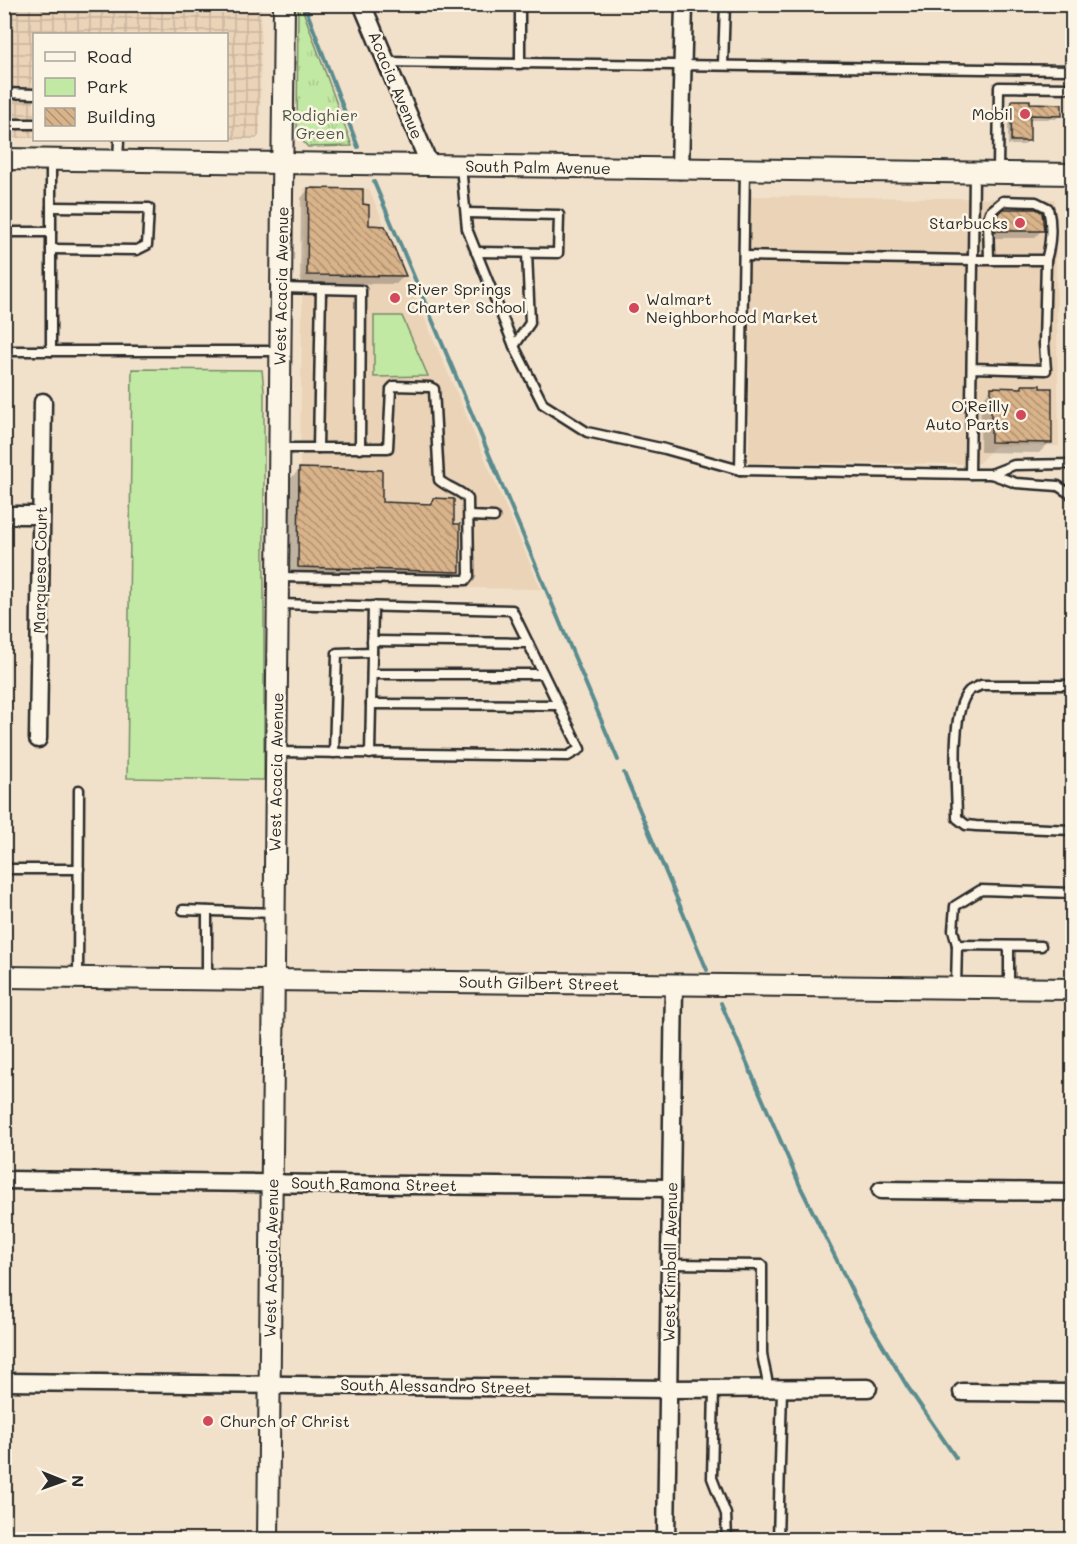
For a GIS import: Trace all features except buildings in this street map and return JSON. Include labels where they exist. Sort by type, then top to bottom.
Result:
[{"type":"street","name":"West Acacia Avenue","points":[[268,1539],[284,4]]},
{"type":"street","name":"Acacia Avenue","points":[[362,4],[430,166]]},
{"type":"street","points":[[680,170],[684,4]]},
{"type":"street","name":"South Palm Avenue","points":[[4,159],[1072,174]]},
{"type":"street","name":"Marquesa Court","points":[[38,739],[43,402]]},
{"type":"street","points":[[4,515],[41,515]]},
{"type":"street","name":"South Gilbert Street","points":[[4,977],[1072,989]]},
{"type":"street","name":"West Kimball Avenue","points":[[666,1539],[674,984]]},
{"type":"street","name":"South Ramona Street","points":[[4,1180],[671,1188]]},
{"type":"street","points":[[881,1190],[1072,1192]]},
{"type":"street","name":"South Alessandro Street","points":[[4,1382],[668,1389],[868,1388]]},
{"type":"street","points":[[962,1392],[1072,1393]]},
{"type":"lane","points":[[520,4],[520,63]]},
{"type":"lane","points":[[723,65],[725,4]]},
{"type":"lane","points":[[386,62],[1072,70]]},
{"type":"lane","points":[[998,174],[999,87],[1072,88]]},
{"type":"lane","points":[[4,93],[33,94]]},
{"type":"lane","points":[[4,124],[33,124]]},
{"type":"lane","points":[[118,141],[118,161]]},
{"type":"lane","points":[[51,160],[51,351]]},
{"type":"lane","points":[[461,166],[467,229],[514,346],[543,404],[587,432],[665,449],[740,470],[991,474],[1016,483],[1058,486],[1072,495]]},
{"type":"lane","points":[[740,470],[745,171]]},
{"type":"lane","points":[[970,474],[974,174]]},
{"type":"lane","points":[[972,368],[1046,370],[1044,344],[1046,260],[1050,249],[1051,217],[1048,208],[1036,202],[1003,201],[990,212],[988,218],[989,259]]},
{"type":"lane","points":[[51,207],[149,208],[147,245],[137,250],[51,249]]},
{"type":"lane","points":[[466,213],[559,215],[558,253],[476,252]]},
{"type":"lane","points":[[4,232],[51,232]]},
{"type":"lane","points":[[514,346],[530,323],[527,253]]},
{"type":"lane","points":[[744,256],[1046,260]]},
{"type":"lane","points":[[281,288],[361,290],[360,449]]},
{"type":"lane","points":[[318,448],[321,289]]},
{"type":"lane","points":[[4,351],[280,351]]},
{"type":"lane","points":[[278,577],[466,580],[469,576],[468,499],[463,493],[445,486],[440,480],[434,389],[394,386],[391,389],[390,446],[388,448],[279,448]]},
{"type":"lane","points":[[991,474],[1014,465],[1072,464]]},
{"type":"lane","points":[[469,516],[494,517]]},
{"type":"lane","points":[[276,752],[568,756],[580,749],[513,610],[278,603]]},
{"type":"lane","points":[[370,754],[373,606]]},
{"type":"lane","points":[[372,641],[528,643]]},
{"type":"lane","points":[[334,753],[337,653],[372,652]]},
{"type":"lane","points":[[372,674],[543,674]]},
{"type":"lane","points":[[1072,685],[981,685],[969,691],[960,709],[956,726],[957,818],[966,825],[1072,830]]},
{"type":"lane","points":[[371,704],[558,705]]},
{"type":"lane","points":[[78,978],[79,790]]},
{"type":"lane","points":[[4,869],[79,869]]},
{"type":"lane","points":[[956,987],[957,945],[953,930],[955,906],[981,890],[1072,893]]},
{"type":"lane","points":[[183,910],[274,913]]},
{"type":"lane","points":[[207,911],[207,979]]},
{"type":"lane","points":[[957,945],[1041,946]]},
{"type":"lane","points":[[1009,946],[1009,988]]},
{"type":"lane","points":[[670,1264],[762,1265],[763,1365],[768,1381],[775,1389],[778,1539]]},
{"type":"lane","points":[[714,1389],[712,1478],[726,1514],[726,1539]]},
{"type":"shaded area","points":[[5,5],[261,5],[260,135],[256,139],[228,139],[228,33],[33,33],[33,138],[5,138]]},
{"type":"shaded area","points":[[304,188],[369,189],[541,589],[298,586]]},
{"type":"shaded area","points":[[750,196],[1055,199],[1059,446],[995,446],[978,464],[749,463]]},
{"type":"green space","name":"Rodighier Green","points":[[301,4],[352,146],[308,147],[297,135],[298,5]]},
{"type":"green space","points":[[374,316],[402,316],[428,376],[374,377]]},
{"type":"green space","points":[[132,369],[262,370],[264,390],[264,780],[127,778]]},
{"type":"waterway","points":[[304,4],[358,147]]},
{"type":"waterway","points":[[374,182],[618,760]]},
{"type":"waterway","points":[[624,773],[707,970]]},
{"type":"waterway","points":[[721,1003],[801,1188],[860,1307],[907,1386],[956,1458]]},
{"type":"place","name":"Mobil","points":[[1025,114]]},
{"type":"place","name":"Starbucks","points":[[1020,223]]},
{"type":"place","name":"River Springs Charter School","points":[[395,298]]},
{"type":"place","name":"Walmart Neighborhood Market","points":[[634,308]]},
{"type":"place","name":"O'Reilly Auto Parts","points":[[1021,415]]},
{"type":"place","name":"Church of Christ","points":[[208,1421]]}]
